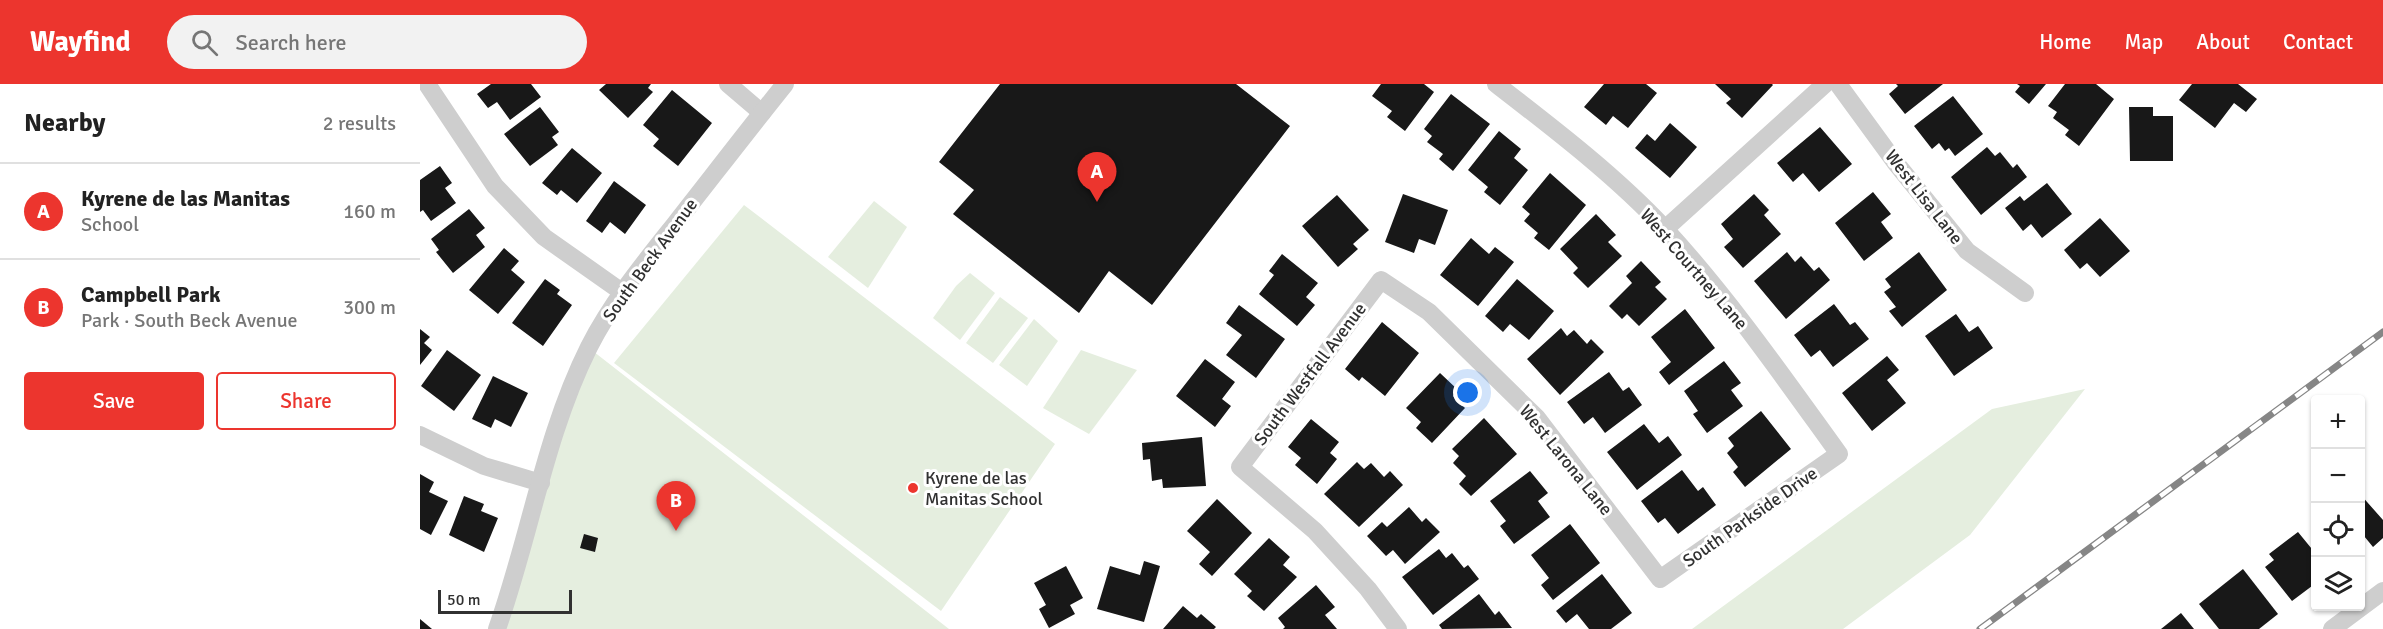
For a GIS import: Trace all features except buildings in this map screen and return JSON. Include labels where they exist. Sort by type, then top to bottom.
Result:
[{"type":"street","points":[[427,84],[495,186],[544,237],[622,292]]},
{"type":"street","points":[[728,84],[762,113]]},
{"type":"street","name":"South Beck Avenue","points":[[497,629],[515,579],[541,483],[565,407],[589,348],[622,292],[785,84]]},
{"type":"street","name":"West Courtney Lane","points":[[1496,84],[1569,140],[1665,229],[1748,329],[1839,454]]},
{"type":"street","points":[[1665,229],[1825,84]]},
{"type":"street","name":"West Lisa Lane","points":[[1838,84],[1894,162],[1967,251],[2025,294]]},
{"type":"street","name":"South Westfall Avenue","points":[[1381,280],[1240,467],[1315,531],[1368,589],[1398,629]]},
{"type":"street","name":"West Larona Lane","points":[[1381,280],[1429,312],[1537,418],[1660,579]]},
{"type":"street","points":[[420,435],[484,466],[541,483]]},
{"type":"street","name":"South Parkside Drive","points":[[1660,579],[1839,454]]},
{"type":"street","points":[[2332,629],[2383,591]]},
{"type":"green space","points":[[874,201],[907,227],[868,288],[828,257]]},
{"type":"green space","points":[[744,205],[1055,444],[941,611],[614,363]]},
{"type":"green space","points":[[970,273],[995,293],[960,340],[933,318],[956,286]]},
{"type":"green space","points":[[1000,297],[1028,318],[993,363],[966,343]]},
{"type":"green space","points":[[1034,319],[1058,341],[1027,386],[999,365]]},
{"type":"green space","points":[[589,348],[949,629],[497,629]]},
{"type":"green space","points":[[1081,350],[1137,370],[1089,434],[1043,408]]},
{"type":"green space","points":[[2085,389],[1970,535],[1843,629],[1692,629],[1992,409]]},
{"type":"railway","points":[[1980,629],[2383,332]]},
{"type":"place","name":"Kyrene de las Manitas","points":[[1097,202]]},
{"type":"place","name":"Kyrene de las Manitas School","points":[[913,488]]},
{"type":"place","name":"Campbell Park","points":[[676,531]]}]
